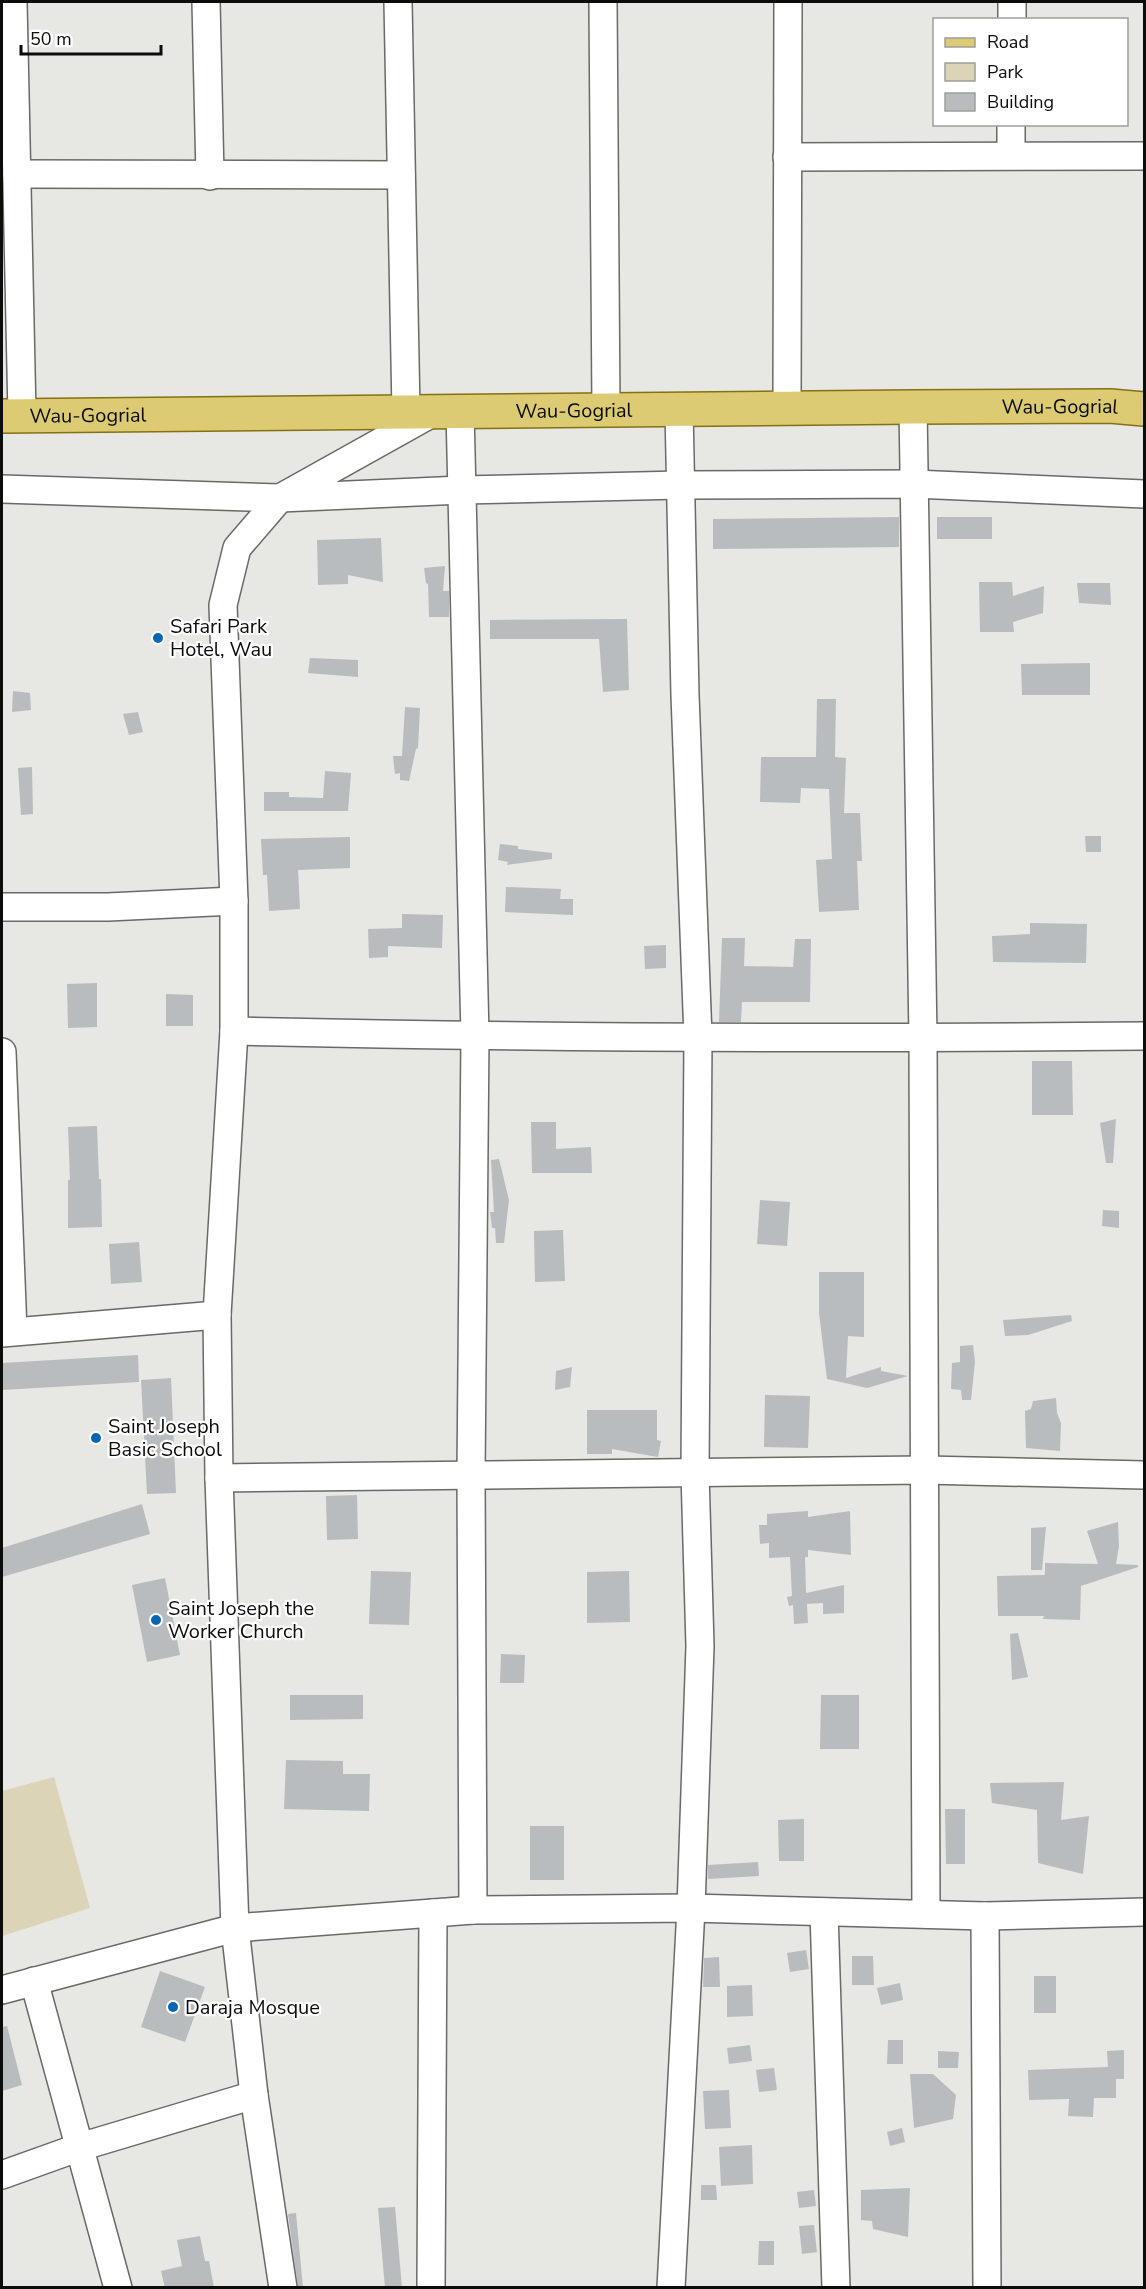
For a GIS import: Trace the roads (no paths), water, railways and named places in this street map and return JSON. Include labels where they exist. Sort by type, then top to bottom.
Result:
[{"type":"main road","name":"Wau-Gogrial","points":[[12,415],[913,407],[1110,406],[1144,408]]},
{"type":"street","points":[[12,415],[17,174],[13,2]]},
{"type":"street","points":[[206,2],[210,176]]},
{"type":"street","points":[[398,2],[401,175],[434,411],[462,490],[475,1036],[471,1474],[473,1910]]},
{"type":"street","points":[[603,2],[606,409]]},
{"type":"street","points":[[787,408],[788,2]]},
{"type":"street","points":[[1011,18],[1012,2]]},
{"type":"street","points":[[1011,126],[1011,155]]},
{"type":"street","points":[[788,157],[1144,156]]},
{"type":"street","points":[[17,174],[401,175]]},
{"type":"street","points":[[913,407],[924,1038],[926,1914]]},
{"type":"street","points":[[671,2288],[691,1908],[700,1646],[695,1473],[698,1037],[685,695],[679,410]]},
{"type":"street","points":[[283,2288],[254,2095],[235,1928],[219,1478],[218,1315],[234,1031],[234,901],[223,604],[237,548],[280,498],[434,411]]},
{"type":"street","points":[[2,489],[280,498],[462,490],[681,485],[914,484],[1144,494]]},
{"type":"street","points":[[2,907],[108,907],[234,901]]},
{"type":"street","points":[[234,1031],[475,1036],[924,1038],[1144,1036]]},
{"type":"street","points":[[2,1052],[7,1332],[218,1315]]},
{"type":"street","points":[[219,1478],[926,1470],[1144,1475]]},
{"type":"street","points":[[2,1990],[235,1928],[473,1910],[691,1908],[985,1916],[1144,1912]]},
{"type":"street","points":[[825,1912],[836,2288]]},
{"type":"street","points":[[431,2288],[433,1913]]},
{"type":"street","points":[[985,1916],[987,2288]]},
{"type":"street","points":[[34,1981],[118,2288]]},
{"type":"street","points":[[2,2175],[80,2147],[254,2095]]},
{"type":"place","name":"Safari Park Hotel, Wau","points":[[158,638]]},
{"type":"place","name":"Saint Joseph Basic School","points":[[96,1438]]},
{"type":"place","name":"Saint Joseph the Worker Church","points":[[156,1620]]},
{"type":"place","name":"Daraja Mosque","points":[[173,2007]]}]
